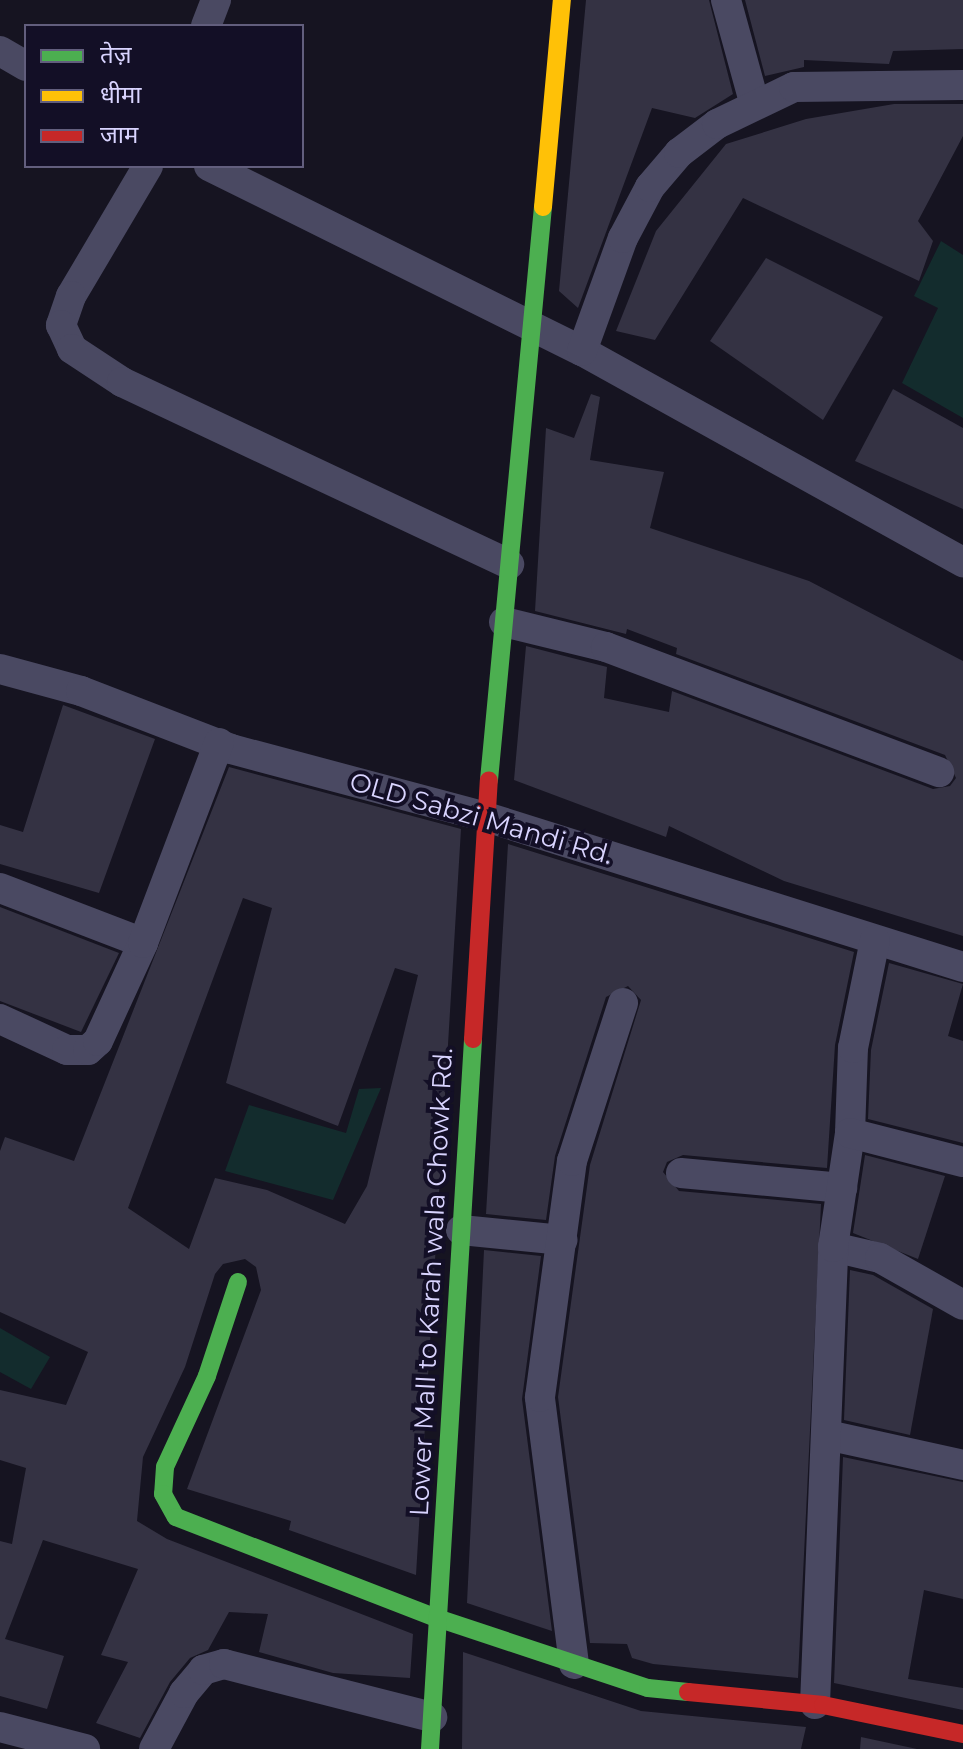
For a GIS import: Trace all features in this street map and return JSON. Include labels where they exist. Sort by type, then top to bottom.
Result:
[{"type":"street","points":[[207,24],[216,0]]},
{"type":"street","name":"Lower Mall to Karah wala Chowk Rd.","points":[[430,1749],[486,817],[562,0]]},
{"type":"street","points":[[726,0],[754,102]]},
{"type":"street","points":[[0,51],[24,65]]},
{"type":"street","points":[[582,351],[623,238],[650,187],[679,153],[754,102],[794,87],[963,85]]},
{"type":"street","points":[[147,168],[71,296],[61,325],[72,349],[122,382],[509,564]]},
{"type":"street","points":[[213,168],[582,351],[963,562]]},
{"type":"street","points":[[504,622],[606,647],[939,772]]},
{"type":"street","name":"OLD Sabzi Mandi Rd.","points":[[0,669],[81,691],[219,743],[486,817],[963,967]]},
{"type":"street","points":[[0,1019],[67,1050],[88,1050],[143,943],[219,743]]},
{"type":"street","points":[[0,888],[143,943]]},
{"type":"street","points":[[815,1704],[833,1247],[850,1133],[853,1048],[875,940]]},
{"type":"street","points":[[574,1664],[540,1397],[572,1161],[623,1003]]},
{"type":"street","points":[[850,1133],[963,1162]]},
{"type":"street","points":[[681,1173],[842,1188]]},
{"type":"street","points":[[461,1230],[563,1240]]},
{"type":"street","points":[[833,1247],[880,1258],[963,1305]]},
{"type":"street","points":[[238,1282],[207,1376],[165,1467],[167,1509],[437,1618],[648,1688],[815,1704],[963,1734]]},
{"type":"street","points":[[827,1435],[963,1465]]},
{"type":"street","points":[[154,1749],[184,1693],[203,1670],[224,1664],[432,1717]]},
{"type":"street","points":[[0,1728],[85,1749]]},
{"type":"green space","points":[[941,241],[963,255],[963,418],[902,383],[938,308],[914,296]]},
{"type":"green space","points":[[381,1088],[333,1200],[225,1171],[249,1105],[346,1133],[359,1089]]},
{"type":"green space","points":[[0,1328],[50,1357],[31,1389],[0,1372]]},
{"type":"building","points":[[586,0],[709,0],[733,94],[695,118],[652,108],[578,308],[559,291]]},
{"type":"building","points":[[745,0],[963,0],[963,49],[893,51],[889,64],[804,60],[804,67],[765,76]]},
{"type":"building","points":[[894,104],[963,104],[963,136],[918,221],[933,241],[919,281],[743,198],[655,340],[616,331],[656,231],[726,144],[806,119]]},
{"type":"building","points":[[766,258],[883,317],[823,420],[710,341]]},
{"type":"building","points":[[893,389],[963,428],[963,509],[855,461]]},
{"type":"building","points":[[591,394],[600,397],[590,460],[664,472],[650,528],[809,581],[963,661],[963,936],[784,881],[669,826],[666,837],[514,780],[526,646],[607,667],[604,698],[669,712],[672,691],[933,789],[950,786],[956,778],[945,755],[676,654],[677,648],[627,629],[626,634],[535,611],[546,428],[574,438]]},
{"type":"building","points":[[63,705],[155,739],[99,893],[0,864],[0,825],[23,832]]},
{"type":"building","points":[[229,767],[461,829],[416,1575],[289,1530],[291,1521],[187,1489],[261,1290],[256,1267],[245,1259],[223,1264],[215,1274],[185,1367],[143,1457],[137,1521],[167,1539],[413,1634],[410,1678],[333,1673],[259,1652],[268,1614],[229,1612],[208,1650],[190,1658],[170,1682],[140,1738],[96,1723],[128,1662],[101,1655],[138,1569],[43,1540],[5,1639],[64,1656],[47,1709],[0,1696],[0,1541],[12,1544],[26,1468],[0,1460],[0,1390],[66,1405],[88,1352],[0,1312],[0,1151],[5,1137],[74,1161]],"holes":[[[243,898],[272,908],[226,1083],[338,1126],[395,968],[418,975],[367,1186],[345,1224],[267,1190],[215,1178],[189,1249],[128,1208]]]},
{"type":"building","points":[[508,844],[854,952],[835,1045],[827,1168],[683,1155],[667,1162],[663,1172],[679,1191],[821,1204],[798,1678],[653,1664],[632,1658],[627,1644],[590,1643],[558,1397],[590,1165],[641,1000],[628,986],[606,997],[555,1156],[546,1220],[486,1214]]},
{"type":"building","points":[[0,907],[119,953],[81,1032],[0,1001]]},
{"type":"building","points":[[889,963],[963,984],[948,1036],[963,1041],[963,1143],[868,1119],[871,1050]]},
{"type":"building","points":[[865,1155],[945,1176],[918,1259],[853,1233]]},
{"type":"building","points":[[484,1250],[541,1256],[522,1399],[552,1631],[467,1603]]},
{"type":"building","points":[[850,1270],[873,1275],[933,1309],[910,1435],[844,1420]]},
{"type":"building","points":[[843,1457],[963,1482],[963,1599],[924,1590],[908,1679],[963,1688],[963,1710],[834,1683]]},
{"type":"building","points":[[463,1652],[641,1711],[806,1727],[801,1749],[462,1749]]},
{"type":"building","points":[[861,1737],[917,1749],[860,1749]]},
{"type":"traffic: fast","points":[[489,780],[543,207]]},
{"type":"traffic: fast","points":[[430,1749],[473,1039]]},
{"type":"traffic: fast","points":[[238,1282],[207,1376],[165,1467],[163,1494],[176,1517],[437,1618],[648,1688],[688,1692]]},
{"type":"traffic: slow","points":[[543,207],[562,0]]},
{"type":"traffic: jam","points":[[473,1039],[489,780]]},
{"type":"traffic: jam","points":[[688,1692],[823,1705],[963,1734]]}]
